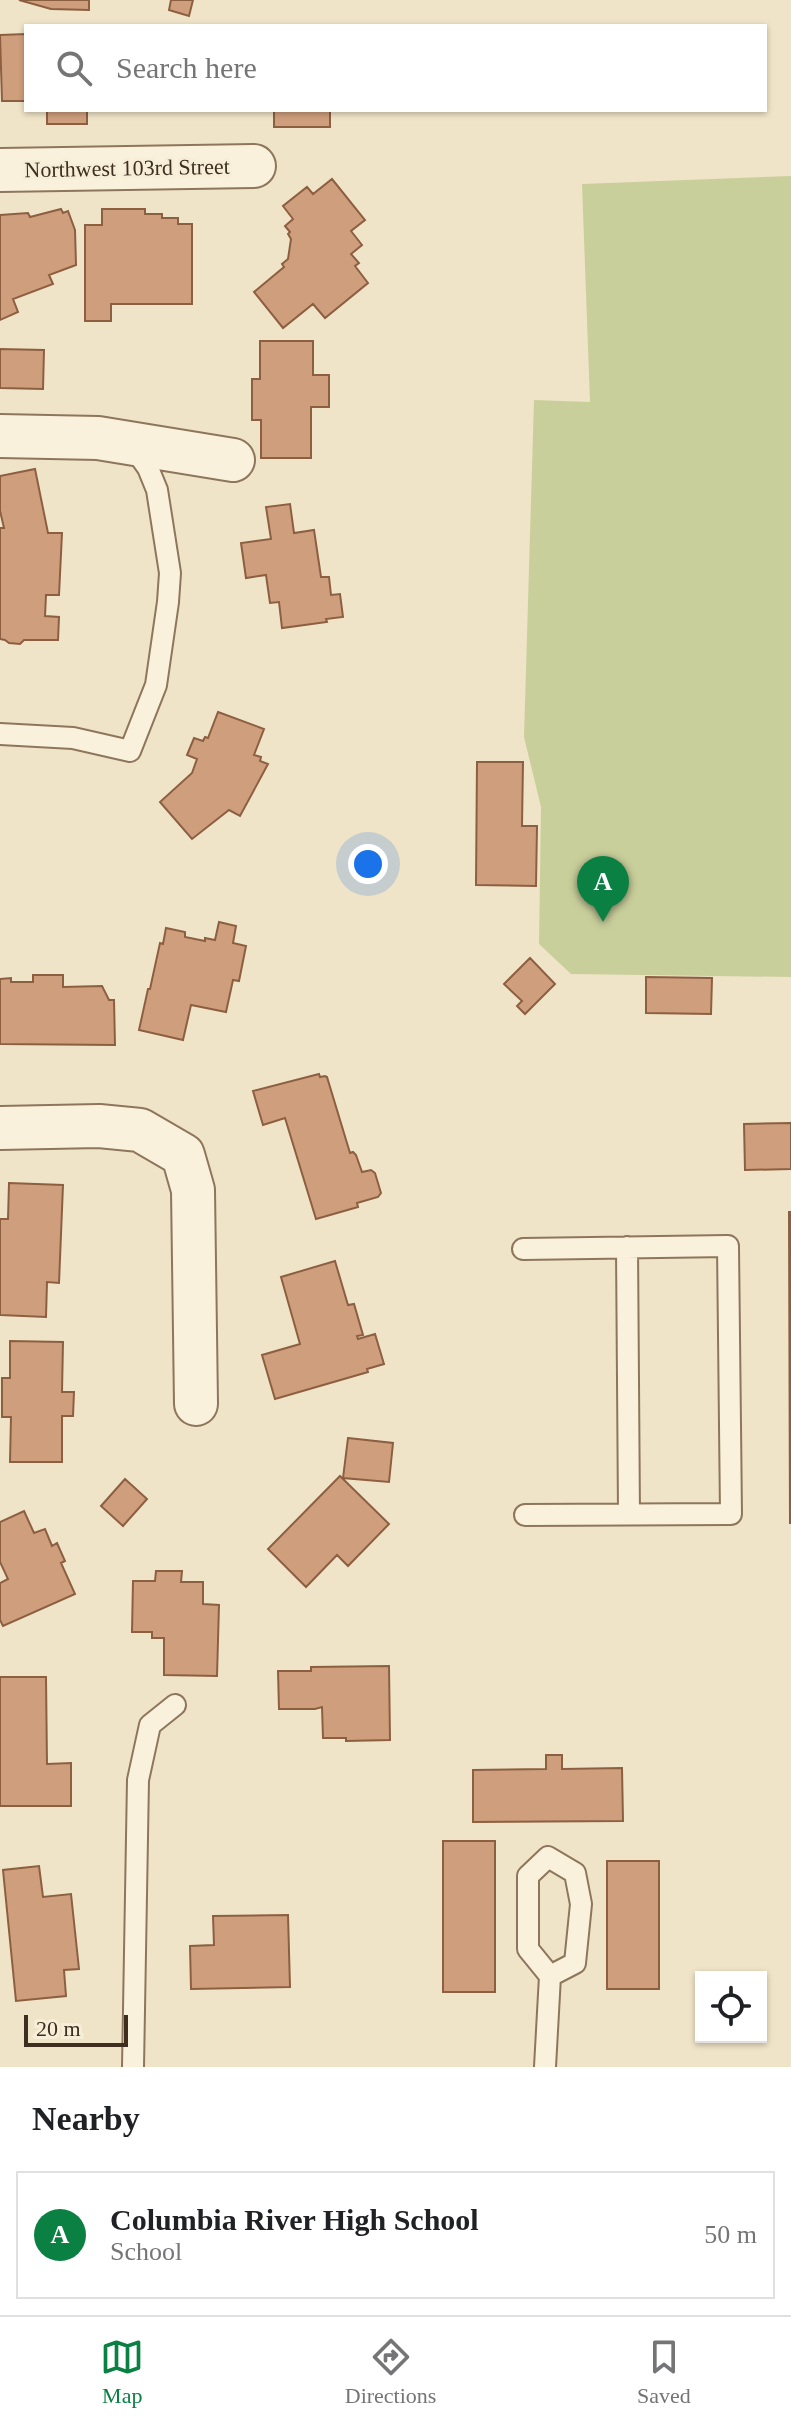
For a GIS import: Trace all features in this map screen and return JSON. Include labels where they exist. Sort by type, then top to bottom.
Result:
[{"type":"street","name":"Northwest 103rd Street","points":[[0,170],[254,166]]},
{"type":"street","points":[[0,436],[98,438],[233,460]]},
{"type":"street","points":[[0,1128],[99,1126],[140,1130],[183,1155],[193,1190],[196,1404]]},
{"type":"lane","points":[[0,734],[73,738],[130,751],[156,685],[170,573],[157,490],[148,468],[131,443]]},
{"type":"lane","points":[[523,1249],[728,1246],[731,1514],[525,1515]]},
{"type":"lane","points":[[627,1247],[629,1514]]},
{"type":"lane","points":[[133,2067],[138,1780],[150,1725],[175,1705]]},
{"type":"lane","points":[[545,2067],[550,1976],[528,1949],[528,1876],[548,1857],[575,1873],[581,1904],[575,1963],[550,1976]]},
{"type":"green space","points":[[791,176],[791,977],[571,974],[539,944],[541,807],[524,737],[534,400],[590,402],[582,184]]},
{"type":"building","points":[[19,0],[89,0],[89,10],[51,9]]},
{"type":"building","points":[[171,0],[193,0],[189,16],[169,10]]},
{"type":"building","points":[[24,34],[24,101],[2,101],[0,35]]},
{"type":"building","points":[[47,112],[87,112],[87,124],[47,124]]},
{"type":"building","points":[[274,112],[330,112],[330,127],[274,127]]},
{"type":"building","points":[[332,179],[365,220],[351,231],[362,245],[351,254],[359,263],[355,266],[368,283],[325,318],[313,304],[283,328],[254,292],[284,267],[282,264],[288,259],[291,239],[285,226],[293,219],[283,206],[307,187],[313,194]]},
{"type":"building","points":[[61,209],[63,213],[68,211],[75,230],[76,265],[49,275],[53,284],[13,299],[18,312],[0,320],[0,215],[28,213],[30,217]]},
{"type":"building","points":[[102,209],[145,209],[145,214],[162,214],[162,218],[178,218],[178,224],[192,224],[192,304],[111,304],[111,321],[85,321],[85,225],[102,225]]},
{"type":"building","points":[[260,341],[313,341],[313,375],[329,375],[329,407],[311,407],[311,458],[261,458],[261,420],[252,420],[252,379],[260,379]]},
{"type":"building","points":[[0,349],[44,350],[43,389],[0,388]]},
{"type":"building","points":[[35,469],[48,533],[62,533],[59,595],[46,595],[45,616],[59,617],[58,640],[9,643],[0,639],[0,528],[4,528],[0,511],[0,476]]},
{"type":"building","points":[[290,504],[294,533],[314,530],[321,577],[329,577],[331,595],[340,594],[343,617],[282,628],[279,602],[270,603],[266,575],[246,578],[241,543],[271,539],[266,507]]},
{"type":"building","points":[[218,712],[264,729],[254,755],[268,764],[240,816],[229,810],[192,839],[160,802],[192,773],[197,759],[187,755],[194,738],[203,741],[205,737],[208,738]]},
{"type":"building","points":[[477,762],[523,762],[522,826],[537,826],[536,886],[476,885]]},
{"type":"building","points":[[219,922],[236,926],[233,943],[246,946],[239,981],[233,980],[226,1012],[191,1005],[183,1040],[139,1030],[166,928],[185,932],[185,937],[215,940]]},
{"type":"building","points":[[530,958],[555,984],[525,1014],[517,1006],[522,1001],[504,984]]},
{"type":"building","points":[[33,975],[63,975],[63,987],[102,986],[109,1000],[114,1000],[115,1045],[0,1044],[0,979],[33,982]]},
{"type":"building","points":[[646,977],[712,978],[711,1014],[646,1013]]},
{"type":"building","points":[[319,1074],[320,1077],[327,1077],[350,1153],[356,1155],[362,1172],[371,1170],[375,1173],[381,1193],[378,1197],[357,1203],[358,1207],[316,1219],[285,1118],[263,1125],[253,1091]]},
{"type":"building","points":[[791,1123],[791,1169],[745,1170],[744,1124]]},
{"type":"building","points":[[9,1183],[63,1185],[59,1283],[47,1282],[46,1317],[0,1315],[0,1219],[8,1219]]},
{"type":"building","points":[[791,1212],[791,1523],[790,1523]]},
{"type":"building","points":[[335,1261],[348,1305],[354,1304],[363,1335],[357,1336],[358,1339],[375,1334],[384,1364],[367,1369],[368,1372],[275,1399],[262,1355],[300,1344],[281,1277]]},
{"type":"building","points":[[10,1341],[63,1342],[62,1392],[74,1392],[73,1416],[62,1416],[62,1462],[10,1462],[11,1417],[2,1417],[2,1378],[10,1378]]},
{"type":"building","points":[[348,1438],[393,1443],[389,1482],[343,1478]]},
{"type":"building","points":[[340,1476],[389,1524],[348,1566],[337,1555],[306,1587],[268,1549]]},
{"type":"building","points":[[125,1479],[147,1499],[123,1526],[101,1506]]},
{"type":"building","points":[[24,1511],[34,1533],[45,1529],[52,1546],[57,1543],[65,1561],[61,1563],[75,1594],[3,1626],[0,1620],[0,1583],[8,1579],[0,1562],[0,1522]]},
{"type":"building","points":[[156,1571],[182,1571],[181,1582],[203,1582],[203,1604],[219,1605],[217,1676],[164,1675],[164,1638],[152,1638],[152,1632],[132,1632],[133,1581],[155,1581]]},
{"type":"building","points":[[389,1666],[390,1740],[323,1738],[322,1707],[279,1709],[278,1671],[311,1671],[311,1667]]},
{"type":"building","points":[[0,1677],[46,1677],[47,1764],[71,1763],[71,1806],[0,1806]]},
{"type":"building","points":[[546,1755],[562,1755],[562,1769],[622,1768],[623,1821],[473,1822],[473,1770],[546,1769]]},
{"type":"building","points":[[443,1841],[495,1841],[495,1992],[443,1992]]},
{"type":"building","points":[[607,1861],[659,1861],[659,1989],[607,1989]]},
{"type":"building","points":[[39,1866],[43,1897],[71,1894],[79,1969],[64,1970],[66,1996],[16,2001],[3,1870]]},
{"type":"building","points":[[288,1915],[290,1987],[191,1989],[190,1946],[214,1945],[213,1916]]},
{"type":"place","name":"Columbia River High School","points":[[603,922]]}]
